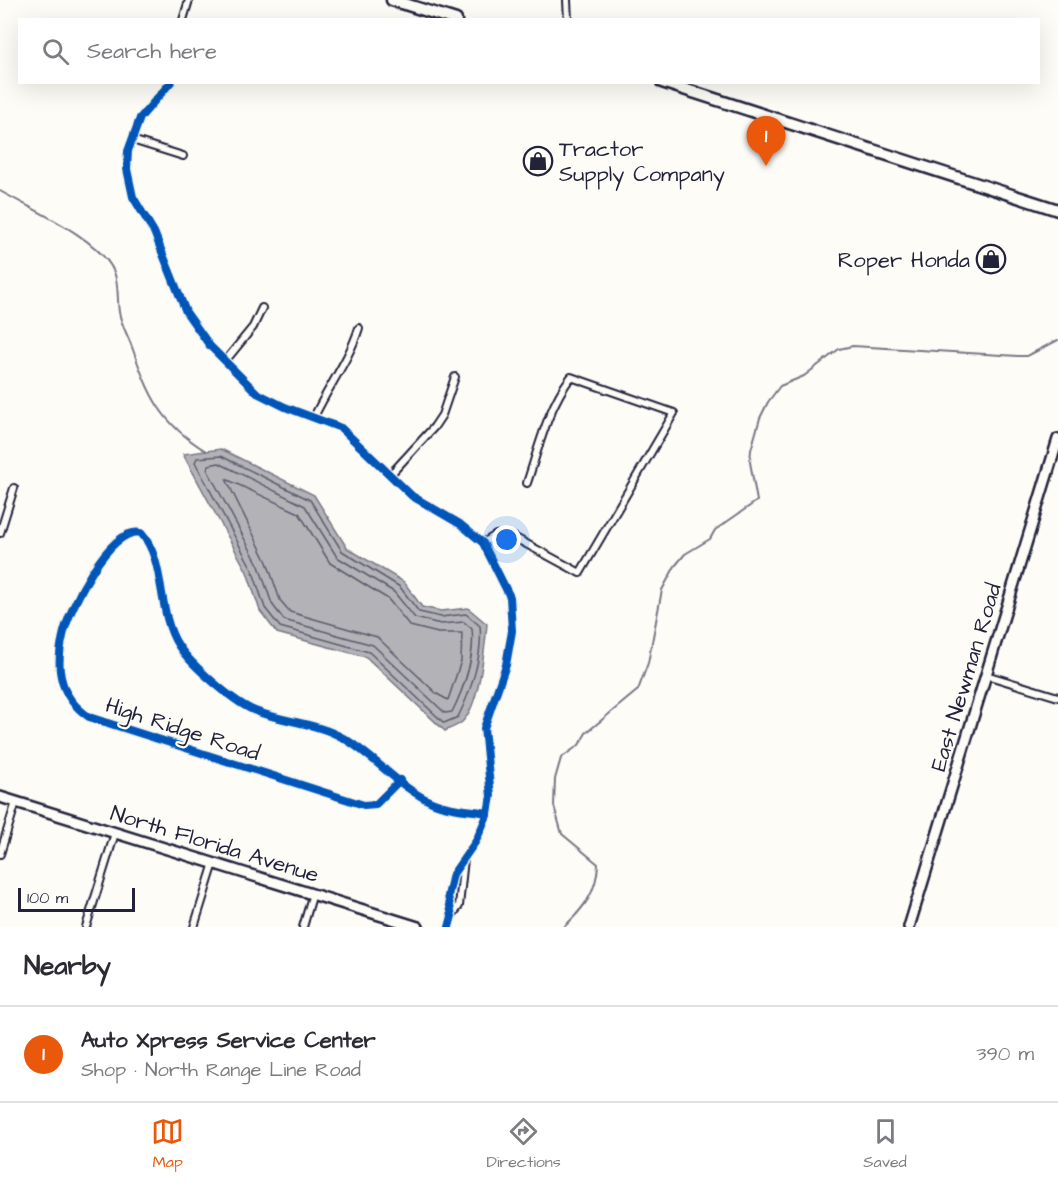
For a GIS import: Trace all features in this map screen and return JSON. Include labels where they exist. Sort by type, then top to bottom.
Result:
[{"type":"main road","points":[[392,0],[450,18]]},
{"type":"main road","points":[[668,84],[1058,210]]},
{"type":"street","points":[[183,18],[189,0]]},
{"type":"street","points":[[567,0],[568,18]]},
{"type":"street","points":[[169,84],[140,118],[132,140],[127,169],[133,197],[154,232],[186,312],[210,346],[257,393],[285,407],[341,428],[412,496],[460,524],[483,543],[510,597],[512,631],[506,665],[484,728],[491,796],[488,813],[485,825],[458,864],[449,886],[452,915],[449,927]]},
{"type":"street","points":[[132,140],[183,156]]},
{"type":"street","points":[[226,360],[253,327],[262,308]]},
{"type":"street","points":[[314,417],[330,385],[352,350],[359,327]]},
{"type":"street","points":[[390,475],[438,421],[455,377]]},
{"type":"street","points":[[483,543],[496,535],[508,534],[580,573],[674,413],[572,377],[561,390],[552,410],[527,483]]},
{"type":"street","name":"East Newman Road","points":[[909,927],[1058,439]]},
{"type":"street","points":[[0,533],[14,488]]},
{"type":"street","name":"High Ridge Road","points":[[133,531],[141,533],[152,550],[169,625],[178,646],[221,688],[257,712],[310,725],[345,738],[400,780],[376,804],[364,805],[103,723],[77,708],[66,694],[60,675],[60,652],[63,634],[92,572],[123,535],[133,531]]},
{"type":"street","points":[[986,675],[1058,697]]},
{"type":"street","points":[[400,780],[420,796],[441,806],[488,813]]},
{"type":"street","name":"North Florida Avenue","points":[[0,797],[418,927]]},
{"type":"street","points":[[0,854],[16,802]]},
{"type":"street","points":[[86,927],[115,833]]},
{"type":"street","points":[[452,915],[459,906],[464,858]]},
{"type":"street","points":[[194,927],[214,863]]},
{"type":"street","points":[[303,927],[313,893]]},
{"type":"water","points":[[221,449],[314,495],[347,548],[404,582],[422,607],[441,611],[468,608],[487,624],[477,690],[473,704],[462,722],[445,731],[366,657],[277,633],[260,611],[247,572],[183,454]]},
{"type":"waterway","points":[[0,191],[80,236],[106,259],[116,277],[121,321],[151,394],[177,430],[206,451]]},
{"type":"waterway","points":[[564,927],[588,899],[595,883],[598,864],[562,834],[554,806],[555,779],[561,758],[579,745],[586,733],[638,690],[648,663],[662,590],[675,566],[685,554],[710,539],[715,530],[757,501],[750,462],[751,450],[760,418],[780,386],[804,376],[839,349],[853,346],[1027,356],[1058,340]]},
{"type":"cycle path","points":[[169,84],[140,118],[128,151],[127,169],[133,197],[154,232],[186,312],[210,346],[257,393],[285,407],[341,428],[412,496],[460,524],[483,543],[510,597],[512,631],[506,665],[484,728],[491,796],[488,813],[476,841],[453,874],[448,896],[452,916],[449,927]]},
{"type":"cycle path","points":[[400,780],[376,804],[364,805],[89,717],[75,705],[65,690],[60,672],[60,651],[73,608],[104,555],[116,542],[129,534],[141,533],[154,557],[171,632],[184,653],[226,693],[258,712],[324,729],[345,739],[356,746],[388,772],[399,781],[410,790],[434,803],[488,813]]},
{"type":"place","name":"Tractor Supply Company","points":[[538,161]]},
{"type":"place","name":"Auto Xpress Service Center","points":[[766,166]]},
{"type":"place","name":"Roper Honda","points":[[991,259]]}]
